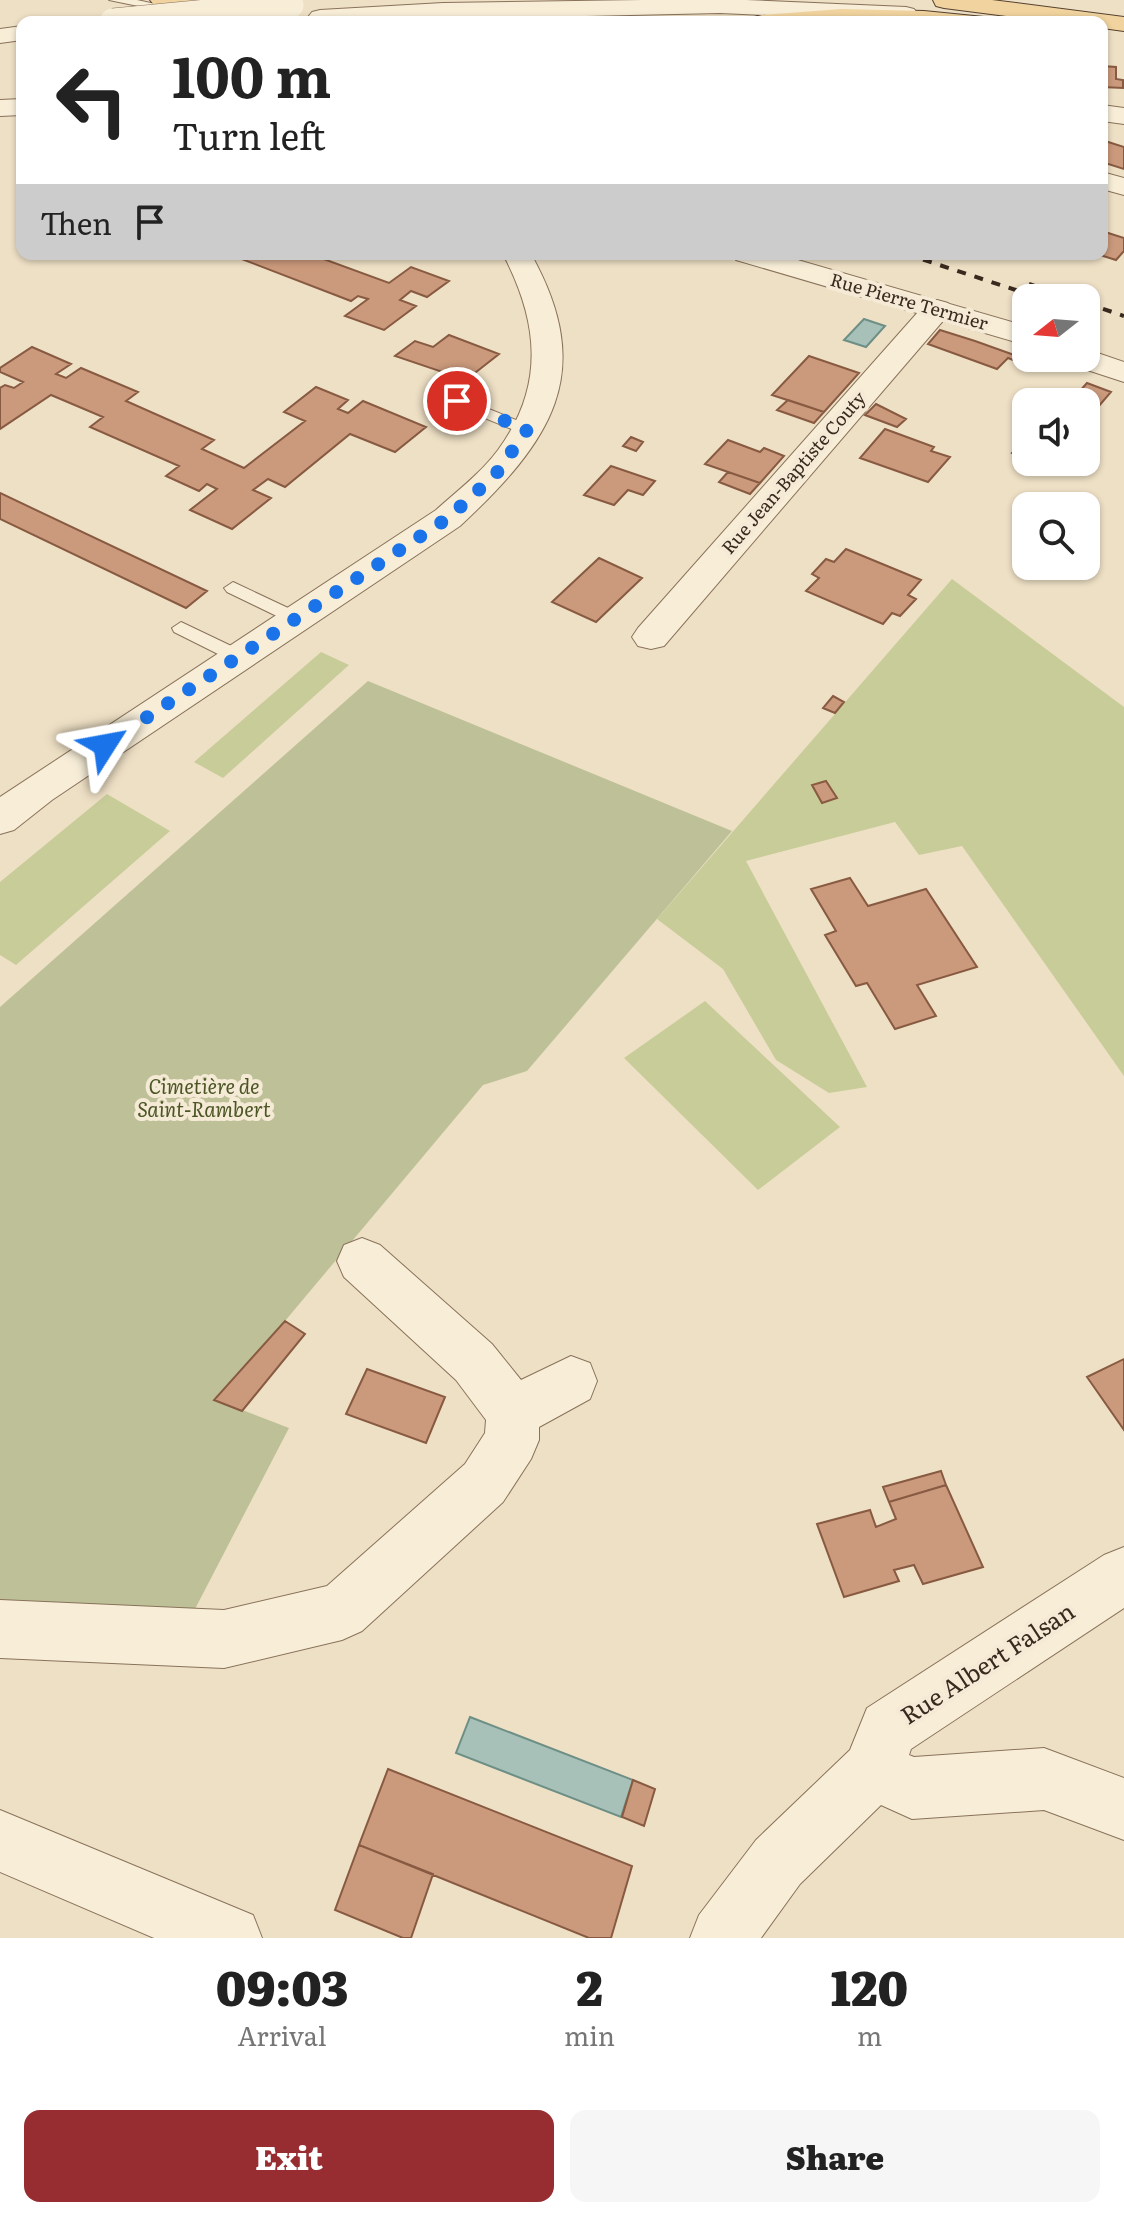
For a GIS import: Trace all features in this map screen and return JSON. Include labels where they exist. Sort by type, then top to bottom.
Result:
[{"type":"main road","points":[[162,0],[289,9]]},
{"type":"main road","points":[[937,0],[1062,16]]},
{"type":"street","points":[[194,16],[400,0]]},
{"type":"street","points":[[262,16],[289,9]]},
{"type":"street","points":[[338,16],[443,10],[715,9],[840,9],[914,16]]},
{"type":"street","points":[[0,819],[38,790],[448,518],[496,474],[527,430],[547,372],[548,333],[538,295],[520,260]]},
{"type":"street","name":"Rue Pierre Termier","points":[[767,260],[1012,332]]},
{"type":"street","name":"Rue Jean-Baptiste Couty","points":[[651,637],[937,309]]},
{"type":"street","points":[[1100,364],[1124,373]]},
{"type":"street","points":[[0,1629],[224,1639],[342,1611],[484,1483],[512,1440],[513,1413],[474,1362],[362,1261]]},
{"type":"street","points":[[513,1413],[571,1381]]},
{"type":"street","name":"Rue Albert Falsan","points":[[722,1938],[778,1862],[874,1770],[888,1729],[1124,1575]]},
{"type":"street","points":[[874,1770],[912,1788],[1044,1779],[1124,1809]]},
{"type":"street","points":[[0,1841],[230,1938]]},
{"type":"lane","points":[[115,0],[208,16]]},
{"type":"lane","points":[[457,401],[527,430]]},
{"type":"lane","points":[[233,588],[297,619]]},
{"type":"lane","points":[[181,628],[239,657]]},
{"type":"green space","points":[[952,579],[1124,707],[1124,1076],[962,846],[919,855],[895,822],[746,861],[867,1087],[829,1093],[776,1060],[723,969],[657,919]]},
{"type":"green space","points":[[321,652],[349,665],[223,778],[194,762]]},
{"type":"green space","name":"Cimetière de Saint-Rambert","points":[[368,681],[732,831],[527,1071],[483,1085],[285,1321],[214,1399],[289,1428],[195,1609],[132,1615],[0,1606],[0,1007]]},
{"type":"green space","points":[[107,794],[170,831],[16,965],[0,955],[0,882]]},
{"type":"green space","points":[[705,1001],[840,1127],[758,1190],[624,1058]]},
{"type":"water","points":[[864,319],[885,326],[866,347],[844,340]]},
{"type":"water","points":[[470,1717],[633,1780],[621,1817],[456,1753]]},
{"type":"building","points":[[1108,66],[1116,67],[1116,79],[1123,80],[1123,88],[1108,87]]},
{"type":"building","points":[[1108,142],[1124,147],[1124,169],[1108,164]]},
{"type":"building","points":[[1108,233],[1124,238],[1124,251],[1116,260],[1108,257]]},
{"type":"building","points":[[244,260],[326,260],[389,283],[411,267],[449,281],[427,297],[411,291],[400,300],[416,306],[384,330],[345,316],[368,299],[358,296],[351,301]]},
{"type":"building","points":[[940,330],[1012,354],[1012,360],[1008,358],[997,369],[928,344]]},
{"type":"building","points":[[449,335],[499,354],[466,380],[395,356],[415,341],[433,347]]},
{"type":"building","points":[[32,347],[71,364],[56,374],[66,378],[81,368],[138,392],[126,401],[214,440],[202,449],[244,468],[305,421],[284,412],[316,387],[348,400],[338,409],[348,413],[363,401],[426,427],[395,452],[350,434],[285,487],[268,479],[253,490],[271,498],[232,529],[190,510],[217,489],[207,484],[199,491],[166,476],[179,466],[90,427],[103,417],[51,395],[0,429],[0,388],[5,385],[14,388],[23,382],[0,372],[0,368]]},
{"type":"building","points":[[809,356],[859,373],[824,412],[772,395]]},
{"type":"building","points":[[1087,383],[1111,392],[1100,405],[1100,388],[1083,388]]},
{"type":"building","points":[[788,400],[824,412],[814,423],[777,410]]},
{"type":"building","points":[[876,404],[906,419],[897,427],[865,415]]},
{"type":"building","points":[[885,429],[934,447],[931,451],[950,457],[928,482],[860,458]]},
{"type":"building","points":[[631,437],[643,442],[636,451],[623,446]]},
{"type":"building","points":[[728,440],[760,452],[764,448],[784,456],[760,483],[705,464]]},
{"type":"building","points":[[611,466],[655,481],[643,495],[628,490],[614,505],[584,495]]},
{"type":"building","points":[[728,472],[760,483],[750,494],[719,482]]},
{"type":"building","points":[[0,493],[207,591],[186,608],[0,519]]},
{"type":"building","points":[[846,549],[921,580],[908,595],[916,599],[900,616],[892,613],[883,624],[806,591],[819,578],[812,574],[826,559],[834,562]]},
{"type":"building","points":[[599,558],[642,578],[596,622],[552,602]]},
{"type":"building","points":[[833,696],[844,702],[835,713],[823,708]]},
{"type":"building","points":[[826,781],[837,798],[822,803],[812,785]]},
{"type":"building","points":[[850,878],[868,906],[926,889],[977,967],[917,985],[936,1016],[895,1029],[867,983],[856,986],[825,935],[836,931],[811,889]]},
{"type":"building","points":[[285,1321],[305,1334],[242,1411],[214,1400]]},
{"type":"building","points":[[1124,1359],[1124,1430],[1087,1377]]},
{"type":"building","points":[[367,1369],[445,1397],[426,1443],[346,1414]]},
{"type":"building","points":[[941,1471],[946,1485],[889,1502],[883,1487]]},
{"type":"building","points":[[946,1485],[983,1567],[923,1584],[914,1565],[894,1570],[899,1581],[844,1597],[817,1524],[870,1510],[876,1527],[896,1519],[889,1502]]},
{"type":"building","points":[[388,1769],[632,1866],[611,1938],[589,1938],[359,1845]]},
{"type":"building","points":[[633,1780],[655,1789],[644,1826],[622,1817]]},
{"type":"building","points":[[359,1845],[433,1874],[411,1938],[403,1938],[335,1910]]},
{"type":"railway","points":[[924,260],[1012,289]]},
{"type":"railway","points":[[1100,308],[1124,316]]},
{"type":"route","points":[[105,745],[448,518],[496,474],[527,430],[457,401]]}]
